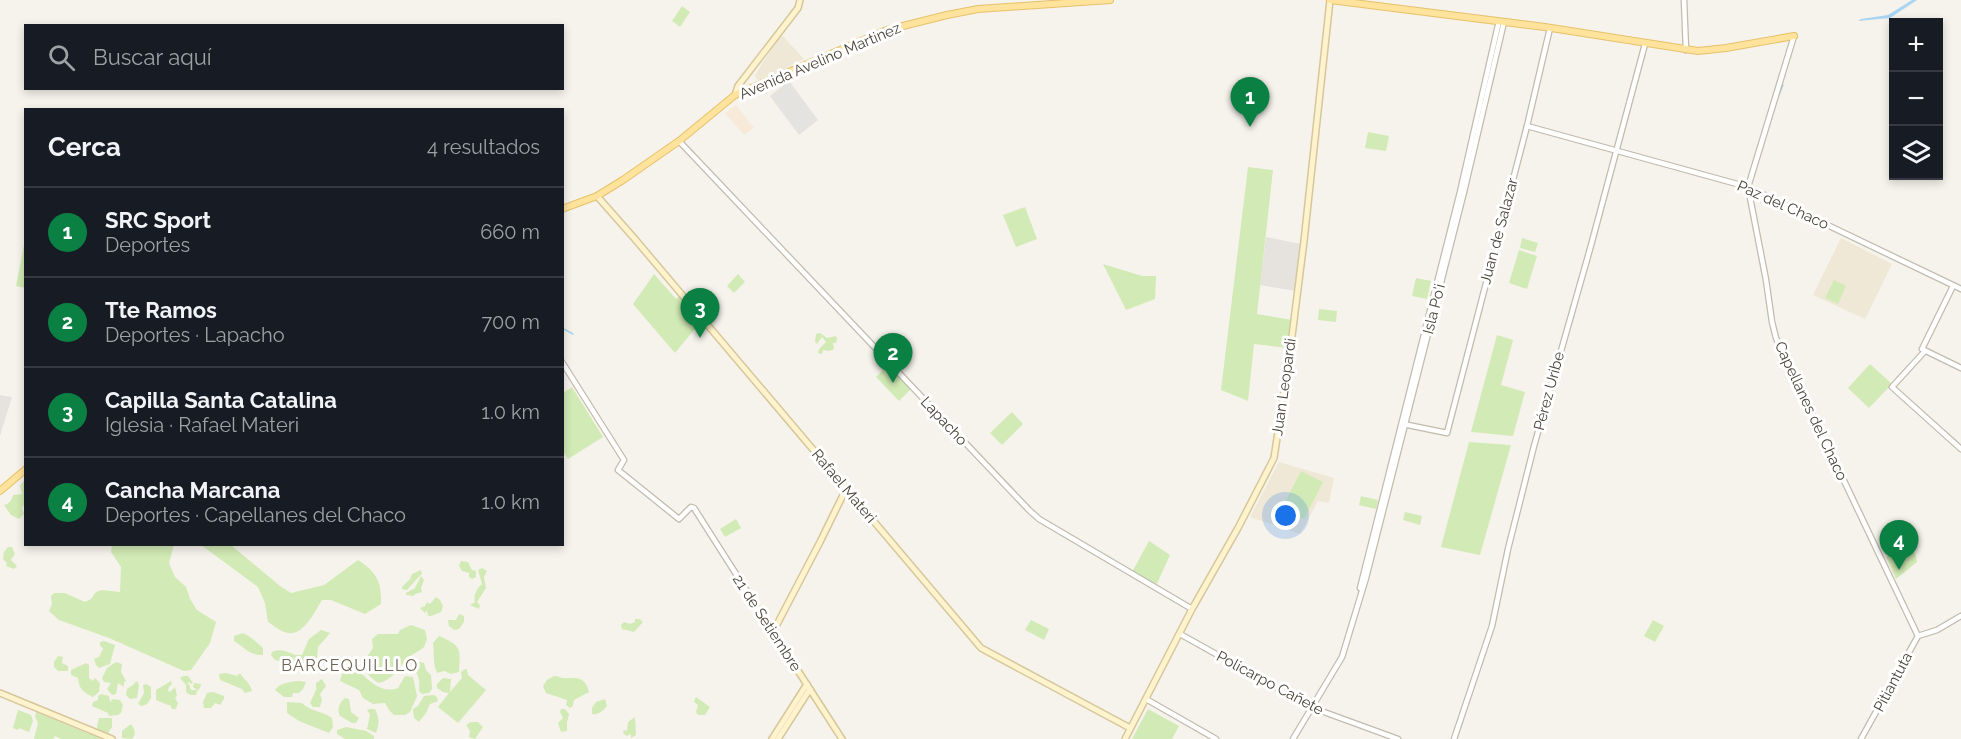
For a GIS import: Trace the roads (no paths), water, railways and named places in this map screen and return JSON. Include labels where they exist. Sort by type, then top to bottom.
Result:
[{"type":"main road","points":[[735,95],[738,86],[798,8],[800,0]]},
{"type":"main road","name":"Avenida Avelino Martinez","points":[[564,208],[597,196],[679,141],[735,95],[887,30],[1004,3],[1110,0]]},
{"type":"main road","points":[[1330,0],[1550,28],[1698,51],[1794,36]]},
{"type":"main road","name":"Juan Leopardi","points":[[1125,739],[1274,458],[1304,241],[1330,0]]},
{"type":"main road","name":"Rafael Materi","points":[[597,196],[981,648],[1130,728]]},
{"type":"main road","points":[[0,491],[24,471]]},
{"type":"main road","points":[[773,632],[846,489]]},
{"type":"main road","name":"21 de Setiembre","points":[[773,632],[842,739]]},
{"type":"main road","points":[[775,738],[809,687]]},
{"type":"main road","points":[[0,693],[112,739]]},
{"type":"street","points":[[1684,0],[1686,50]]},
{"type":"street","name":"Isla Po'i","points":[[1293,739],[1342,657],[1464,192],[1502,22]]},
{"type":"street","name":"Juan de Salazar","points":[[1403,424],[1447,433],[1527,126],[1550,28]]},
{"type":"street","name":"Capellanes del Chaco","points":[[1794,36],[1748,187],[1772,321],[1776,338],[1918,636]]},
{"type":"street","name":"Pérez Uribe","points":[[1454,739],[1492,626],[1508,549],[1534,446],[1645,44]]},
{"type":"street","name":"Paz del Chaco","points":[[1527,126],[1748,187],[1961,289]]},
{"type":"street","name":"Lapacho","points":[[679,141],[1029,510],[1039,519],[1192,609]]},
{"type":"street","points":[[1953,286],[1923,350],[1892,387],[1961,449]]},
{"type":"street","points":[[1923,350],[1961,368]]},
{"type":"street","name":"21 de Setiembre","points":[[564,365],[624,460],[618,470],[679,519],[693,507],[773,632]]},
{"type":"street","name":"Pitiantuta","points":[[1861,739],[1918,636],[1937,630],[1961,616]]},
{"type":"street","name":"Policarpo Cañete","points":[[1180,634],[1313,708],[1398,739]]},
{"type":"street","points":[[1146,699],[1216,739]]},
{"type":"water","points":[[1912,0],[1917,0],[1890,18],[1858,21],[1888,15]]},
{"type":"waterway","points":[[1779,95],[1783,85]]},
{"type":"waterway","points":[[564,329],[573,334]]},
{"type":"place","name":"SRC Sport","points":[[1250,127]]},
{"type":"place","name":"Capilla Santa Catalina","points":[[700,338]]},
{"type":"place","name":"Tte Ramos","points":[[893,383]]},
{"type":"place","name":"Cancha Marcana","points":[[1899,570]]},
{"type":"district","name":"BARCEQUILLLO","points":[[350,665]]}]
